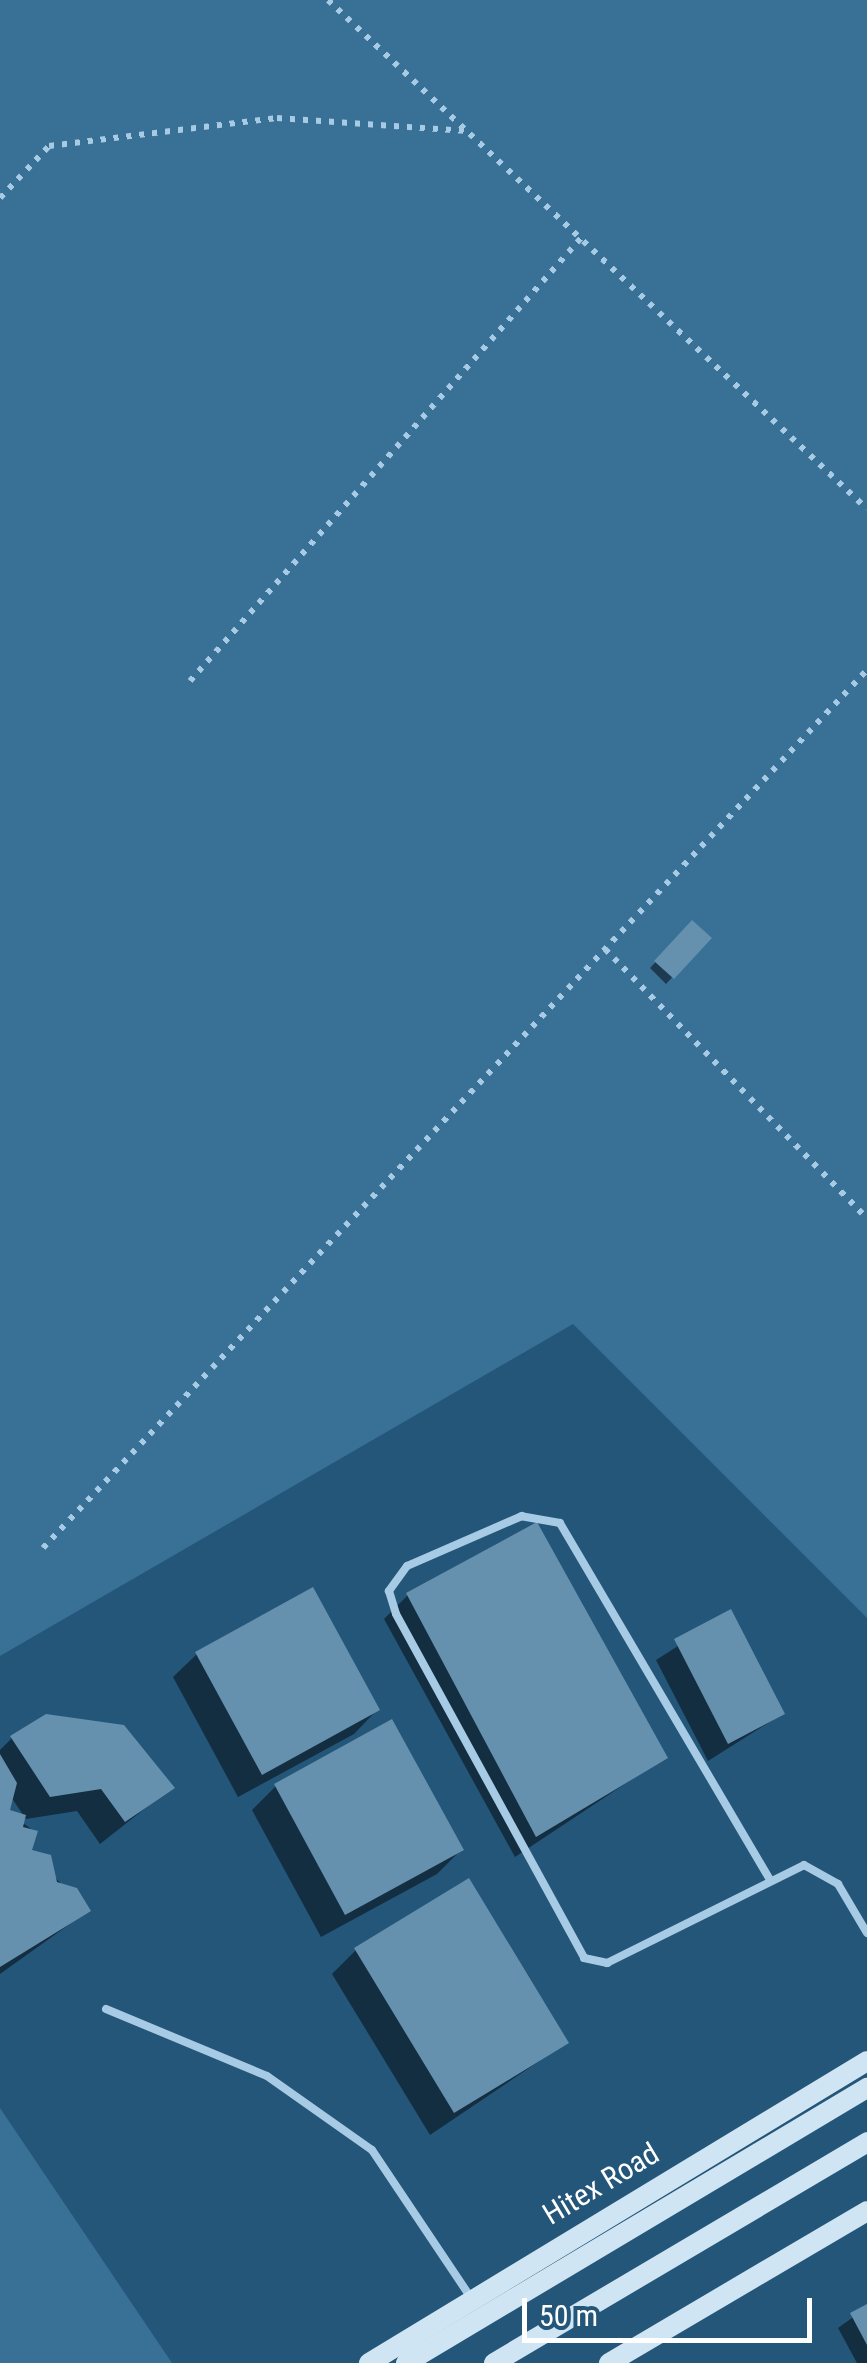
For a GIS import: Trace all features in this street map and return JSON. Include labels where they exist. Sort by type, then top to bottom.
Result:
[{"type":"street","name":"Hitex Road","points":[[369,2363],[867,2062]]},
{"type":"street","name":"Hitex Road","points":[[406,2363],[867,2088]]},
{"type":"street","points":[[494,2363],[867,2142]]},
{"type":"street","points":[[609,2363],[867,2211]]},
{"type":"lane","points":[[768,1878],[560,1523],[522,1516],[407,1566],[389,1591],[396,1614],[584,1958],[607,1963],[768,1878],[804,1865],[820,1870],[867,1933]]},
{"type":"lane","points":[[106,2009],[267,2076],[372,2150],[471,2298]]},
{"type":"path","points":[[328,0],[867,509]]},
{"type":"path","points":[[0,198],[49,146],[276,118],[468,132]]},
{"type":"path","points":[[190,680],[581,238]]},
{"type":"path","points":[[43,1548],[867,670]]},
{"type":"path","points":[[605,949],[867,1218]]},
{"type":"shaded area","points":[[0,0],[867,0],[867,1618],[573,1324],[0,1656]]},
{"type":"shaded area","points":[[0,2108],[172,2363],[0,2363]]},
{"type":"building","points":[[692,920],[712,938],[674,979],[654,961]]},
{"type":"building","points":[[537,1522],[668,1758],[536,1837],[406,1593]]},
{"type":"building","points":[[313,1587],[380,1710],[262,1775],[195,1652]]},
{"type":"building","points":[[731,1609],[785,1714],[728,1744],[674,1639]]},
{"type":"building","points":[[46,1714],[124,1725],[175,1788],[125,1822],[101,1789],[50,1797],[10,1736]]},
{"type":"building","points":[[392,1719],[464,1850],[345,1915],[274,1784]]},
{"type":"building","points":[[0,1754],[17,1783],[10,1810],[26,1815],[23,1827],[38,1831],[32,1850],[51,1855],[57,1882],[77,1888],[91,1911],[0,1967]]},
{"type":"building","points":[[469,1878],[569,2043],[454,2113],[354,1948]]},
{"type":"building","points":[[867,2304],[867,2345],[850,2313]]}]
